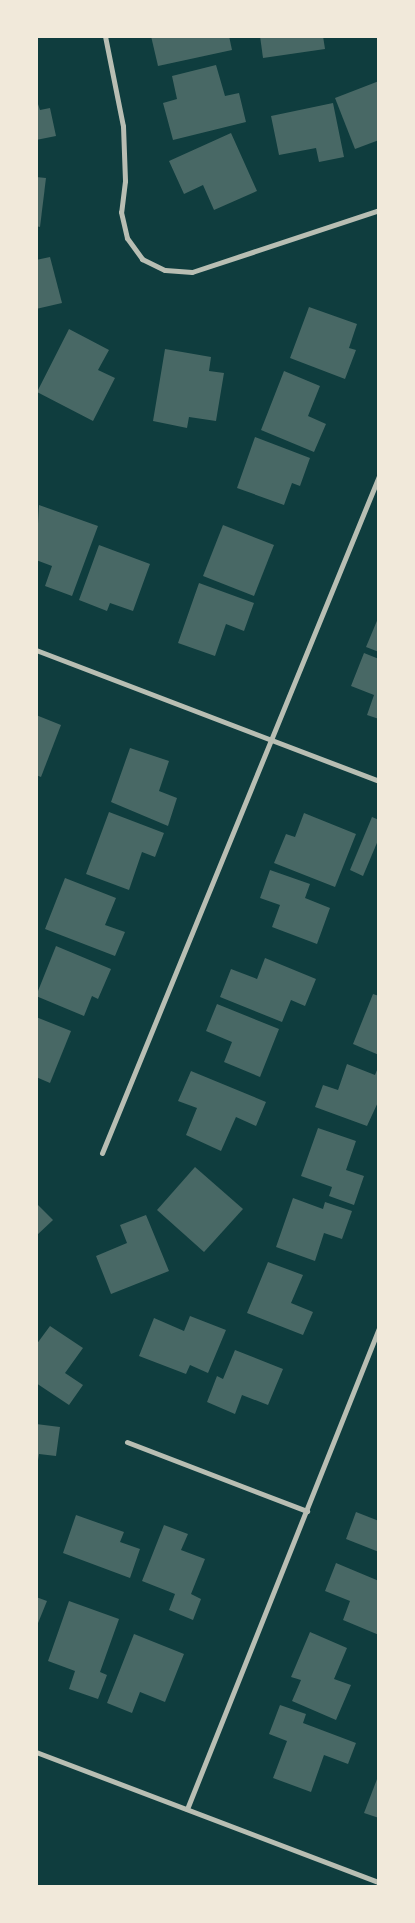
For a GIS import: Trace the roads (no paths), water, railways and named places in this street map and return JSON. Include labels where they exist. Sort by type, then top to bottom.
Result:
[{"type":"street","points":[[105,36],[123,126],[125,181],[122,212],[127,238],[142,259],[165,270],[192,272],[379,210]]},
{"type":"street","points":[[102,1152],[379,476]]},
{"type":"street","points":[[36,650],[379,782]]},
{"type":"street","points":[[187,1809],[379,1328]]},
{"type":"street","points":[[127,1442],[307,1511]]},
{"type":"street","points":[[36,1752],[379,1882]]}]
